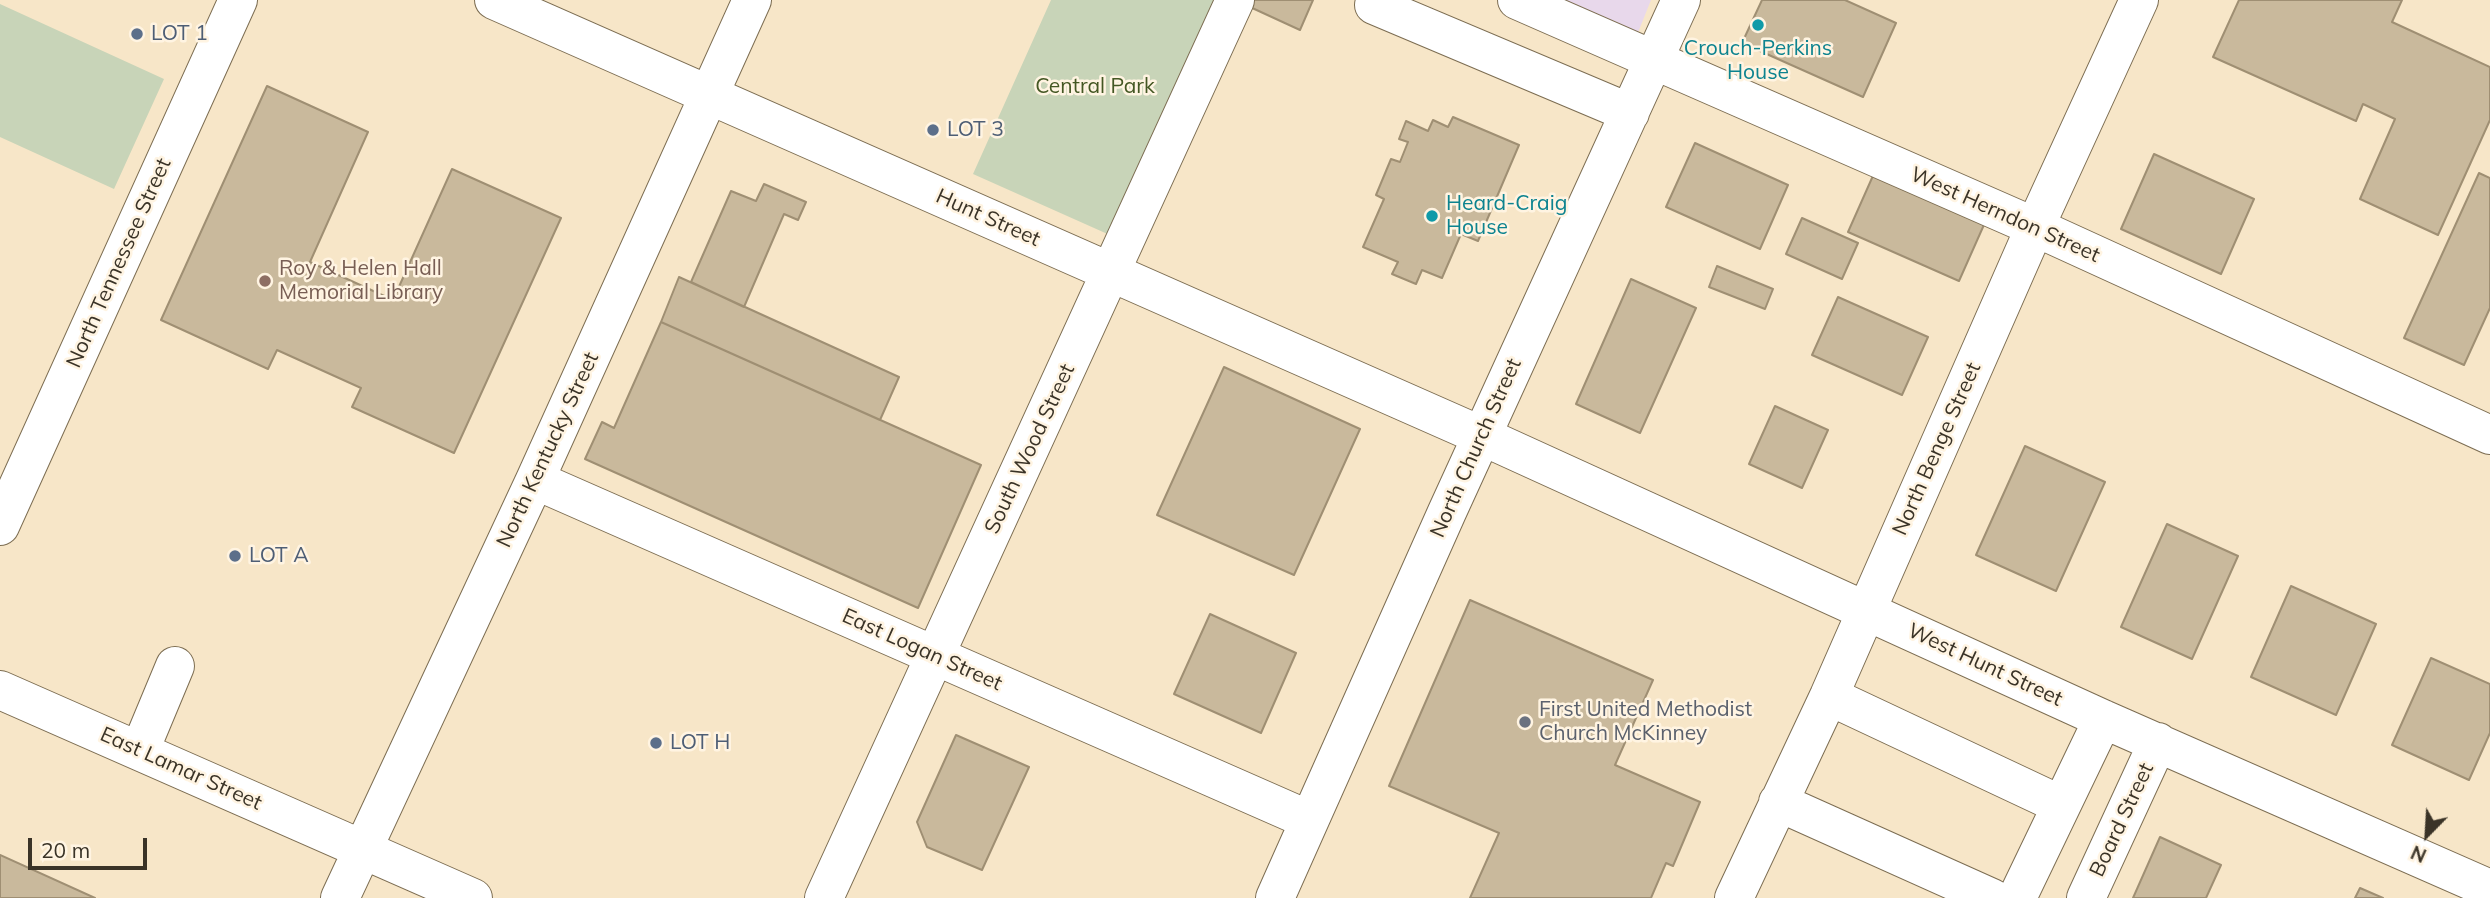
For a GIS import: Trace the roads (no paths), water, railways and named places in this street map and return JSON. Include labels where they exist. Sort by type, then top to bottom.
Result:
[{"type":"street","name":"North Tennessee Street","points":[[0,526],[238,0]]},
{"type":"street","name":"Hunt Street","points":[[494,0],[1482,436]]},
{"type":"street","name":"North Kentucky Street","points":[[340,898],[535,480],[752,0]]},
{"type":"street","name":"South Wood Street","points":[[824,898],[1236,0]]},
{"type":"street","name":"West Herndon Street","points":[[1517,0],[2035,227],[2490,435]]},
{"type":"street","name":"North Church Street","points":[[1275,898],[1681,0]]},
{"type":"street","name":"North Benge Street","points":[[1734,898],[1829,696],[2035,227],[2139,0]]},
{"type":"street","points":[[1374,5],[1630,113]]},
{"type":"street","name":"West Hunt Street","points":[[1482,436],[2103,719],[2490,889]]},
{"type":"street","name":"East Logan Street","points":[[535,480],[1310,820]]},
{"type":"street","points":[[140,750],[175,666]]},
{"type":"street","name":"East Lamar Street","points":[[0,690],[473,898]]},
{"type":"street","points":[[1829,696],[2061,805]]},
{"type":"street","points":[[2017,898],[2103,719]]},
{"type":"street","name":"Board Street","points":[[2086,898],[2158,742]]},
{"type":"street","points":[[1778,802],[1992,898]]},
{"type":"place","name":"Crouch-Perkins House","points":[[1758,25]]},
{"type":"place","name":"LOT 1","points":[[137,34]]},
{"type":"place","name":"LOT 3","points":[[933,130]]},
{"type":"place","name":"Heard-Craig House","points":[[1432,216]]},
{"type":"place","name":"Roy & Helen Hall Memorial Library","points":[[265,281]]},
{"type":"place","name":"LOT A","points":[[235,556]]},
{"type":"place","name":"First United Methodist Church McKinney","points":[[1525,722]]},
{"type":"place","name":"LOT H","points":[[656,743]]},
{"type":"park label","name":"Central Park","points":[[1095,87]]}]
